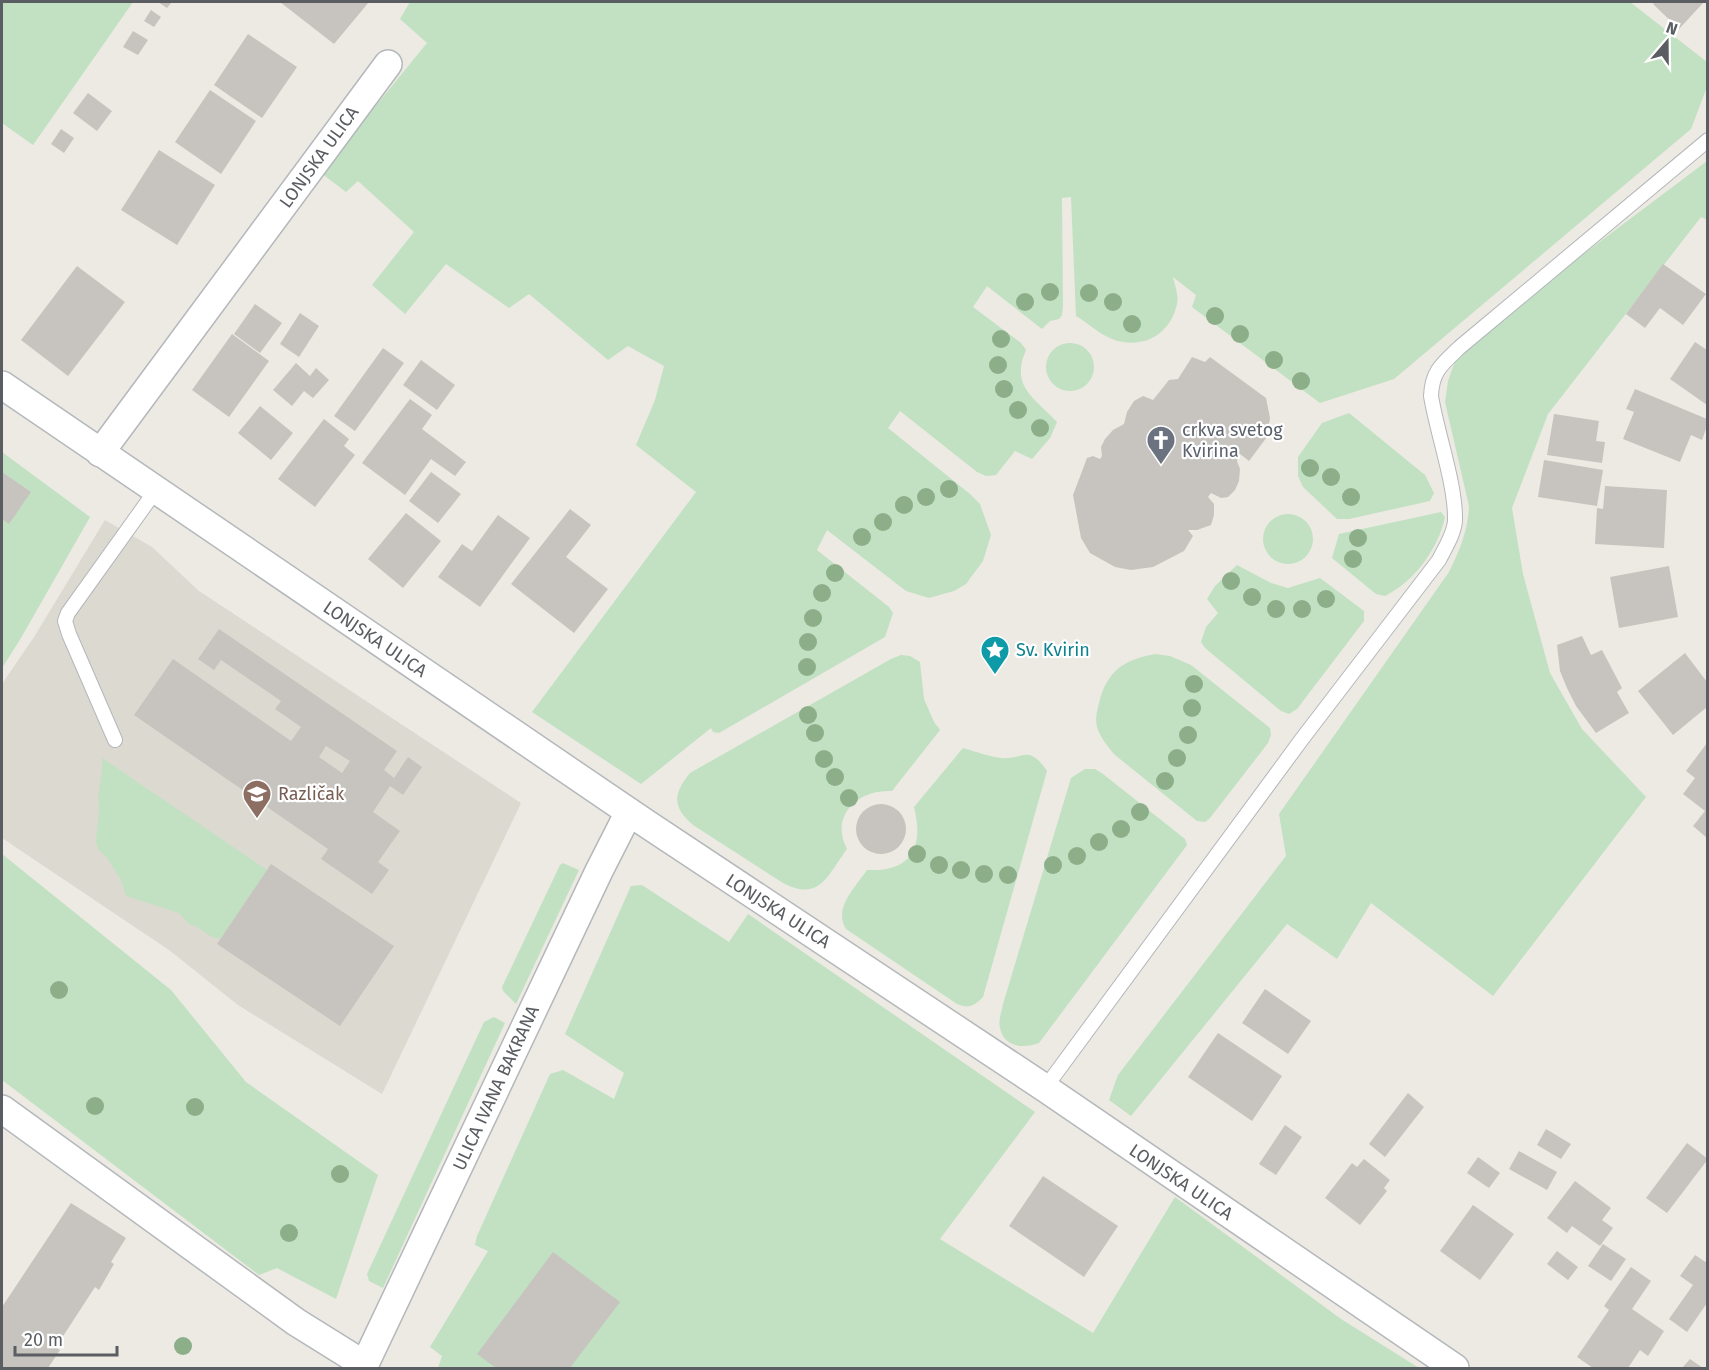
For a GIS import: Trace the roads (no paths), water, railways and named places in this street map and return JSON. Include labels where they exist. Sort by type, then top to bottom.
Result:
[{"type":"street","name":"LONJSKA ULICA","points":[[100,453],[388,64]]},
{"type":"street","name":"LONJSKA ULICA","points":[[2,385],[629,812],[1045,1088],[1455,1368]]},
{"type":"street","name":"ULICA IVANA BAKRANA","points":[[5,1119],[364,1367],[629,812]]},
{"type":"lane","points":[[1045,1088],[1302,740],[1439,560],[1455,523],[1453,498],[1431,396],[1432,380],[1444,363],[1460,347],[1707,140]]},
{"type":"lane","points":[[115,740],[65,621],[68,613],[156,490]]},
{"type":"place","name":"crkva svetog Kvirina","points":[[1161,466]]},
{"type":"place","name":"Sv. Kvirin","points":[[995,676]]},
{"type":"place","name":"Različak","points":[[257,820]]}]
